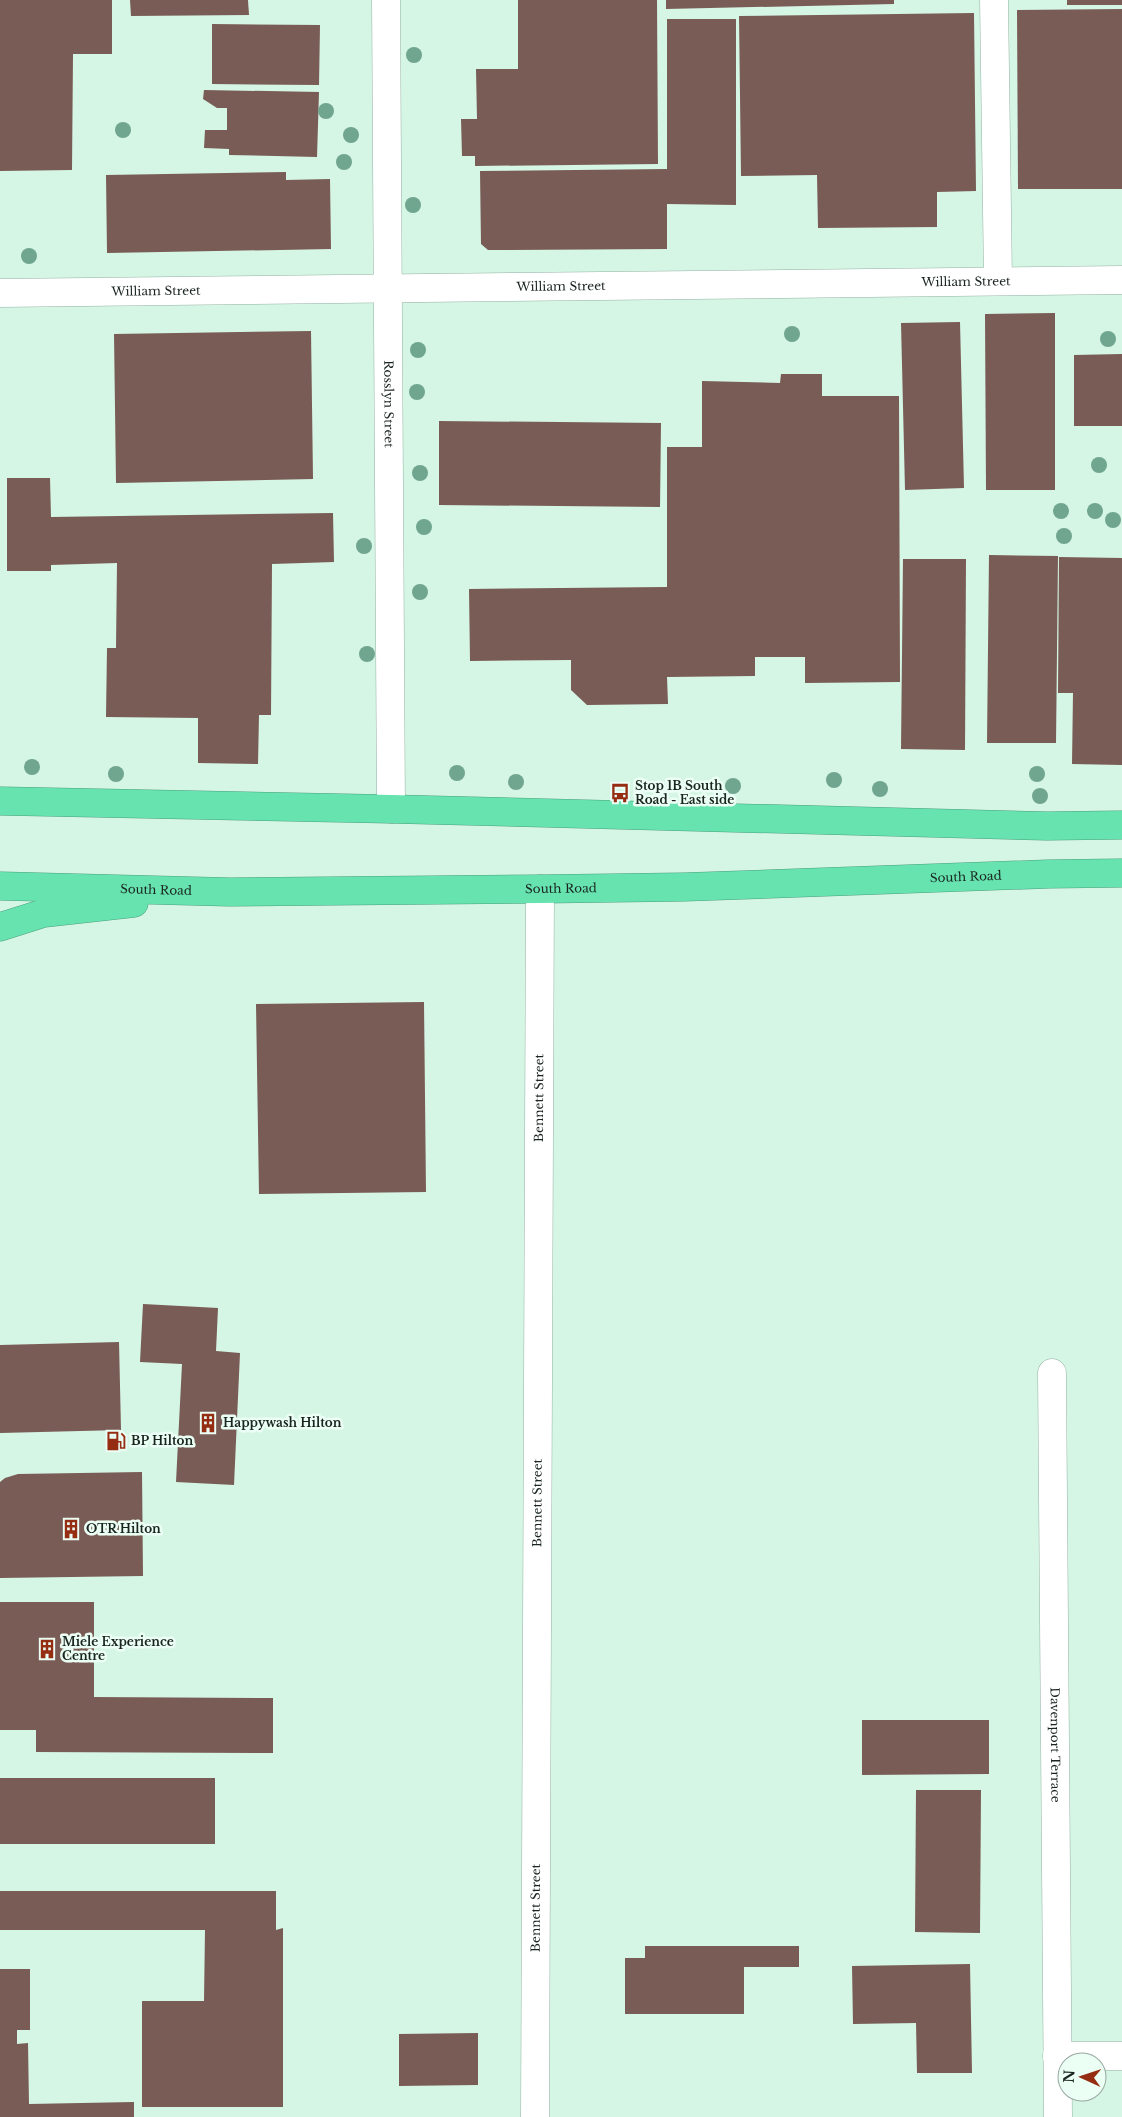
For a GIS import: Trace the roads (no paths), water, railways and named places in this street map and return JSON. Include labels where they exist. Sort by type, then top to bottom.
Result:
[{"type":"highway","points":[[1,800],[1047,826],[1122,825]]},
{"type":"highway","name":"South Road","points":[[0,886],[230,892],[540,889],[684,887],[1038,874],[1122,873]]},
{"type":"highway","points":[[0,927],[44,913],[230,892]]},
{"type":"street","name":"Rosslyn Street","points":[[386,0],[391,809]]},
{"type":"street","points":[[994,0],[998,282]]},
{"type":"street","name":"William Street","points":[[0,293],[1122,280]]},
{"type":"street","name":"Bennett Street","points":[[535,2117],[540,889]]},
{"type":"street","name":"Davenport Terrace","points":[[1052,1373],[1057,2056]]},
{"type":"street","points":[[1107,2056],[1122,2056]]},
{"type":"street","name":"Davenport Terrace","points":[[1058,2102],[1058,2117]]},
{"type":"place","name":"Stop 1B South Road - East side","points":[[620,793]]},
{"type":"place","name":"Happywash Hilton","points":[[208,1423]]},
{"type":"place","name":"BP Hilton","points":[[116,1441]]},
{"type":"place","name":"OTR Hilton","points":[[71,1529]]},
{"type":"place","name":"Miele Experience Centre","points":[[47,1649]]}]
